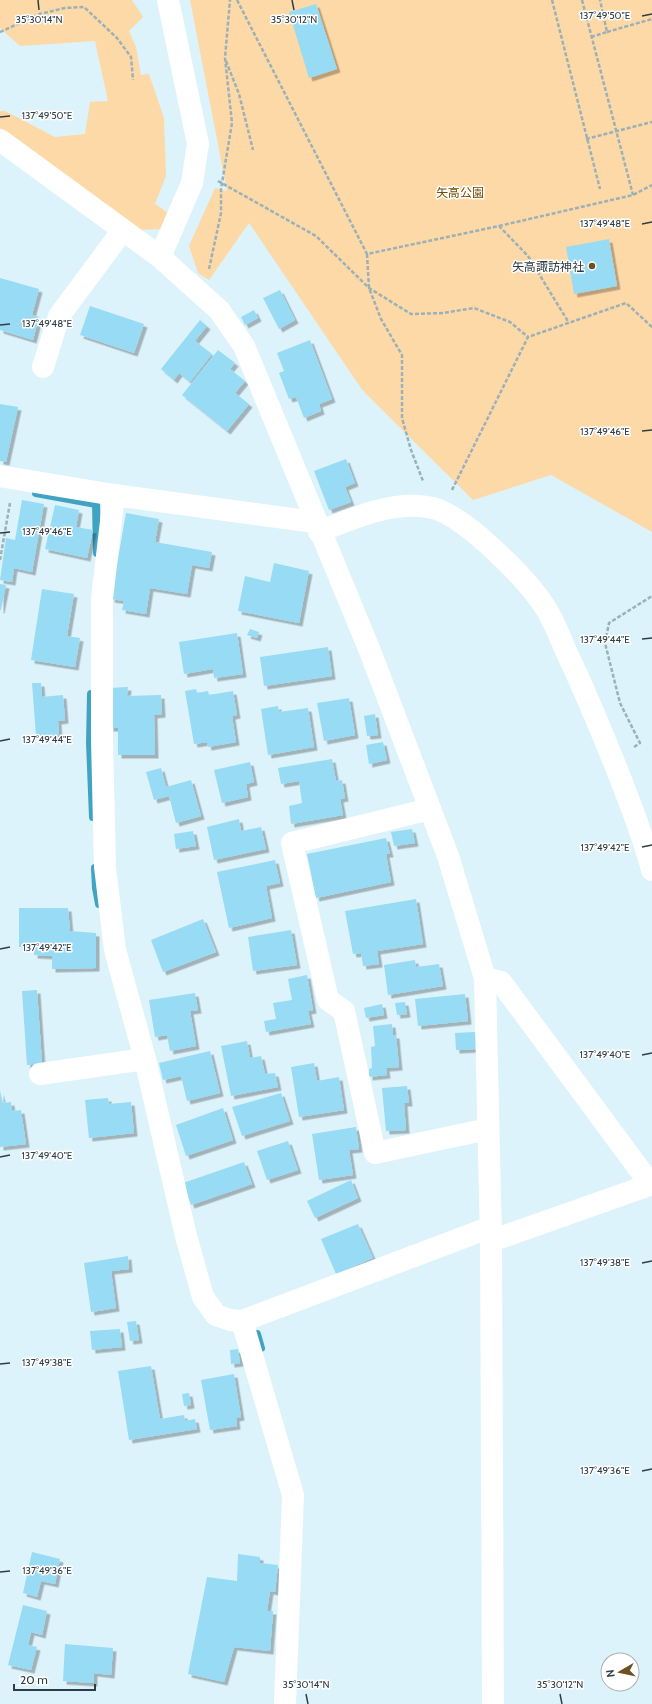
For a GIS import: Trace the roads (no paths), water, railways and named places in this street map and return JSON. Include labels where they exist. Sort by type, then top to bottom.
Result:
[{"type":"street","points":[[160,257],[192,183],[198,144],[168,0]]},
{"type":"street","points":[[0,140],[160,257],[219,310],[244,346],[317,527],[370,651],[448,856],[485,978],[491,1234],[493,1704]]},
{"type":"street","points":[[43,367],[59,316],[123,230]]},
{"type":"street","points":[[8,477],[317,527],[408,504],[437,510],[478,535],[512,567],[545,607],[588,698],[643,836],[652,870]]},
{"type":"street","points":[[114,495],[102,599],[102,740],[105,868],[115,950],[145,1059],[186,1236],[203,1297],[216,1314],[230,1320],[242,1321],[491,1234],[651,1185],[501,982],[485,978]]},
{"type":"street","points":[[430,809],[292,843],[328,1000],[344,1011],[375,1153],[488,1129]]},
{"type":"street","points":[[40,1074],[145,1059]]},
{"type":"street","points":[[242,1321],[293,1495],[285,1704]]},
{"type":"waterway","points":[[36,493],[96,504],[97,553]]},
{"type":"waterway","points":[[91,694],[90,743],[93,817]]},
{"type":"waterway","points":[[95,868],[96,888],[99,904]]},
{"type":"waterway","points":[[257,1334],[261,1348]]},
{"type":"place","name":"矢高諏訪神社","points":[[592,266]]},
{"type":"park label","name":"矢高公園","points":[[460,192]]}]
